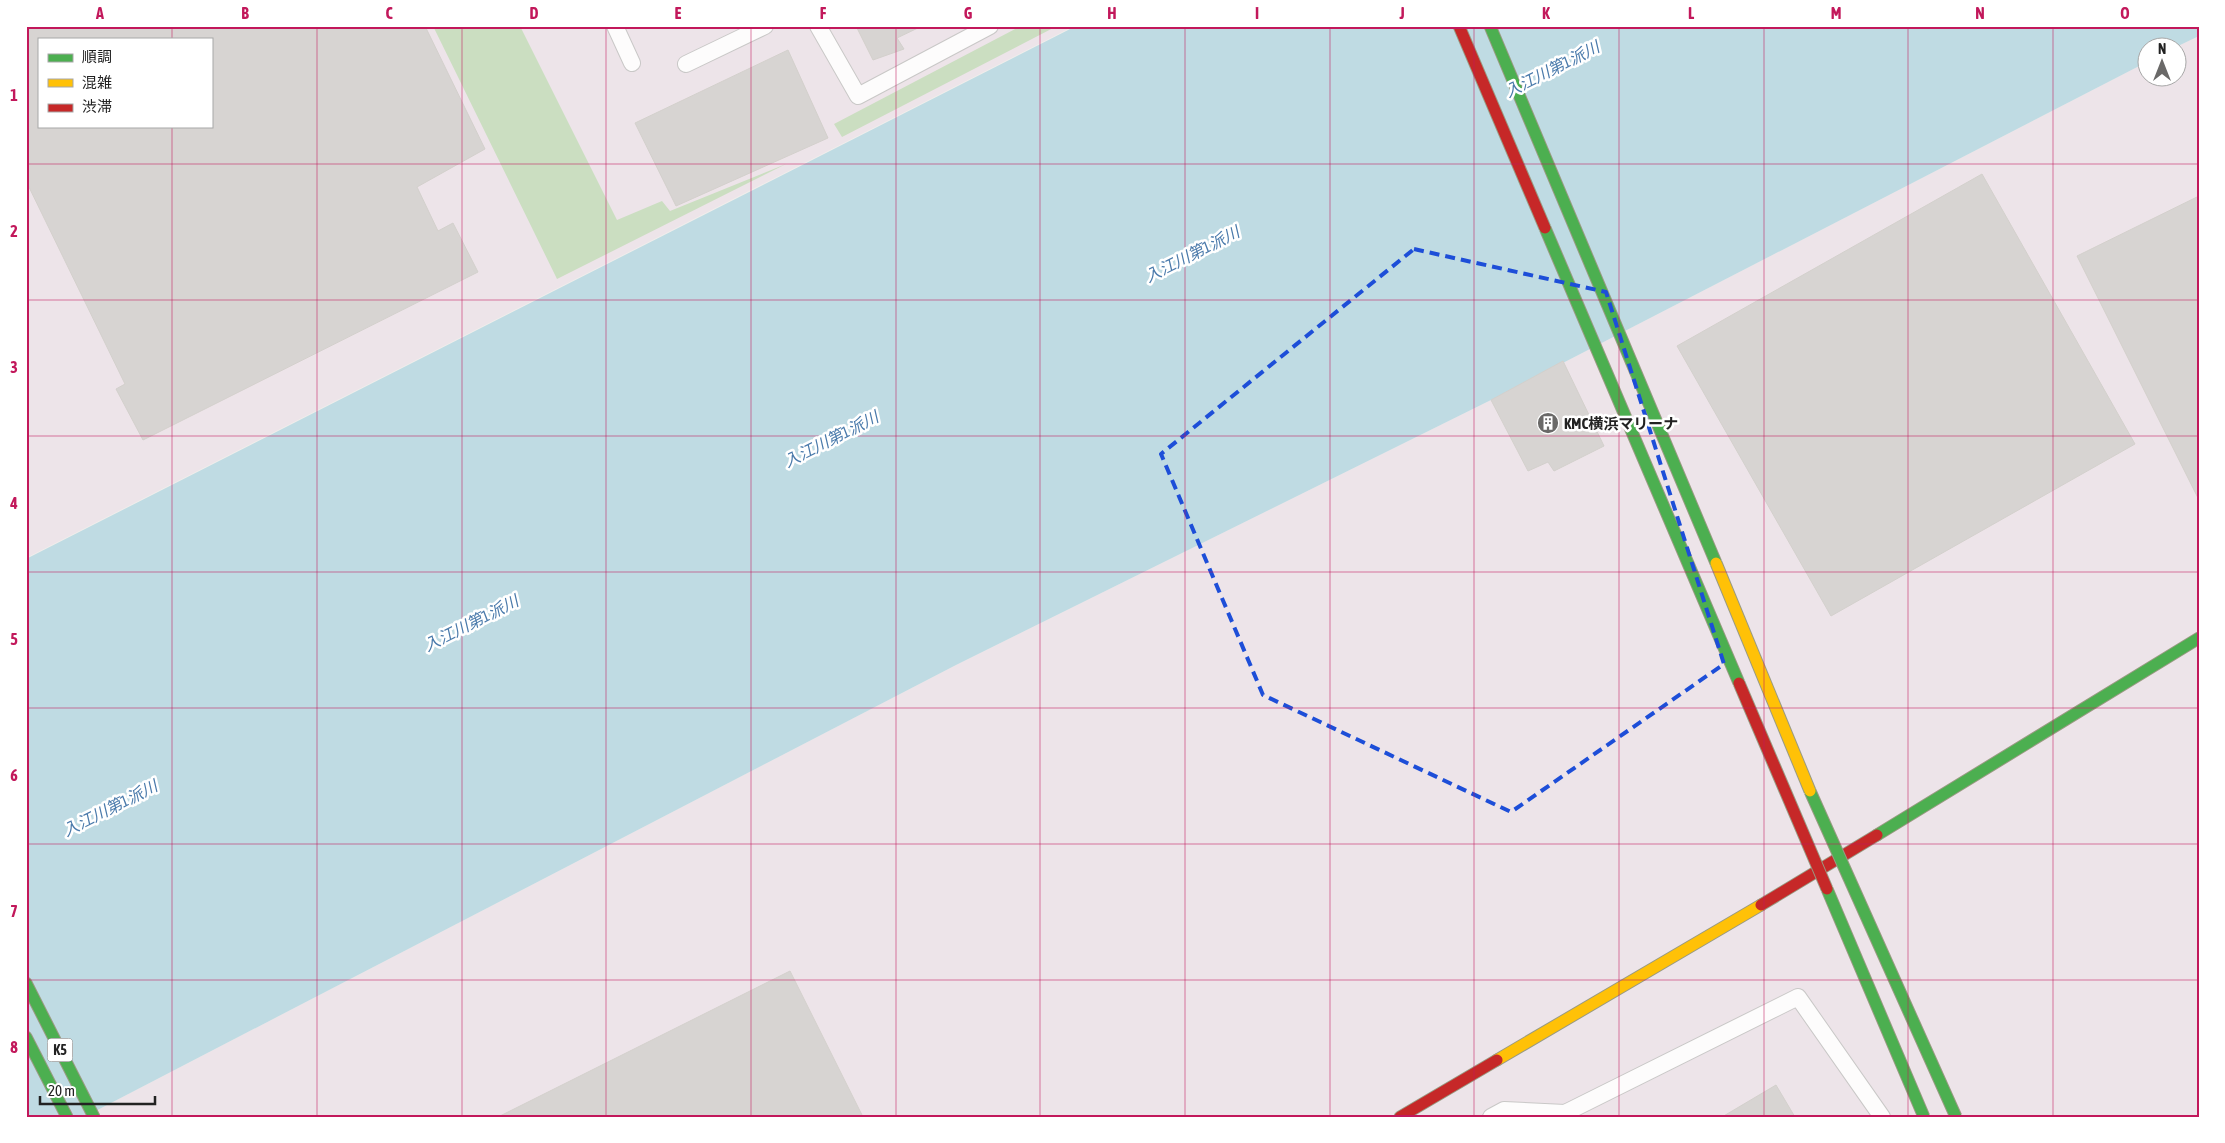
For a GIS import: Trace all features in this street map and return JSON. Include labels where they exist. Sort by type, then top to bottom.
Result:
[{"type":"main road","points":[[1459,26],[1924,1117]]},
{"type":"main road","points":[[1490,26],[1642,382],[1829,836],[1956,1117]]},
{"type":"main road","points":[[1400,1117],[1790,888],[2199,638]]},
{"type":"main road","name":"K5","points":[[26,983],[94,1117]]},
{"type":"main road","points":[[26,995],[89,1117]]},
{"type":"main road","name":"K5","points":[[26,1037],[66,1117]]},
{"type":"lane","points":[[615,26],[632,63]]},
{"type":"lane","points":[[686,64],[765,26]]},
{"type":"lane","points":[[818,26],[858,96],[990,26]]},
{"type":"lane","points":[[1492,1117],[1504,1110],[1565,1113],[1798,997],[1882,1117]]},
{"type":"highlighted area","points":[[1414,249],[1606,292],[1724,664],[1511,812],[1263,695],[1161,454]]},
{"type":"shaded area","points":[[26,26],[1074,26],[26,558]]},
{"type":"shaded area","points":[[2199,36],[2199,1117],[84,1117],[956,665],[1491,400],[2138,67],[2138,88],[2188,88],[2188,41]]},
{"type":"green space","points":[[433,26],[520,26],[617,220],[662,201],[670,211],[786,164],[557,279]]},
{"type":"green space","points":[[1021,26],[1057,26],[842,137],[834,124]]},
{"type":"water","name":"入江川第1派川","points":[[1076,26],[2199,26],[2199,36],[2188,41],[2188,38],[2138,38],[2138,67],[1491,400],[956,665],[84,1117],[26,1117],[26,559]]},
{"type":"building","points":[[26,26],[425,26],[485,149],[417,187],[438,231],[453,223],[478,272],[143,440],[116,389],[125,384],[26,181]]},
{"type":"building","points":[[856,26],[922,26],[897,38],[904,49],[873,60]]},
{"type":"building","points":[[788,50],[828,138],[676,206],[635,123]]},
{"type":"building","points":[[1982,174],[2135,444],[1831,616],[1677,346]]},
{"type":"building","points":[[2199,196],[2199,500],[2077,256]]},
{"type":"building","name":"KMC横浜マリーナ","points":[[1563,361],[1604,446],[1554,471],[1548,462],[1528,471],[1491,400]]},
{"type":"building","points":[[790,971],[863,1117],[498,1117]]},
{"type":"building","points":[[1776,1085],[1795,1117],[1722,1117]]},
{"type":"traffic: fast","points":[[1490,26],[1716,563]]},
{"type":"traffic: fast","points":[[1545,228],[1739,683]]},
{"type":"traffic: fast","points":[[1877,835],[2199,638]]},
{"type":"traffic: fast","points":[[1810,791],[1956,1117]]},
{"type":"traffic: fast","points":[[1827,889],[1924,1117]]},
{"type":"traffic: fast","points":[[26,983],[94,1117]]},
{"type":"traffic: fast","points":[[26,1037],[67,1117]]},
{"type":"traffic: slow","points":[[1716,563],[1810,791]]},
{"type":"traffic: slow","points":[[1497,1060],[1761,905]]},
{"type":"traffic: jam","points":[[1459,26],[1545,228]]},
{"type":"traffic: jam","points":[[1739,683],[1827,889]]},
{"type":"traffic: jam","points":[[1761,905],[1877,835]]},
{"type":"traffic: jam","points":[[1400,1117],[1497,1060]]},
{"type":"place","name":"KMC横浜マリーナ","points":[[1548,423]]}]
